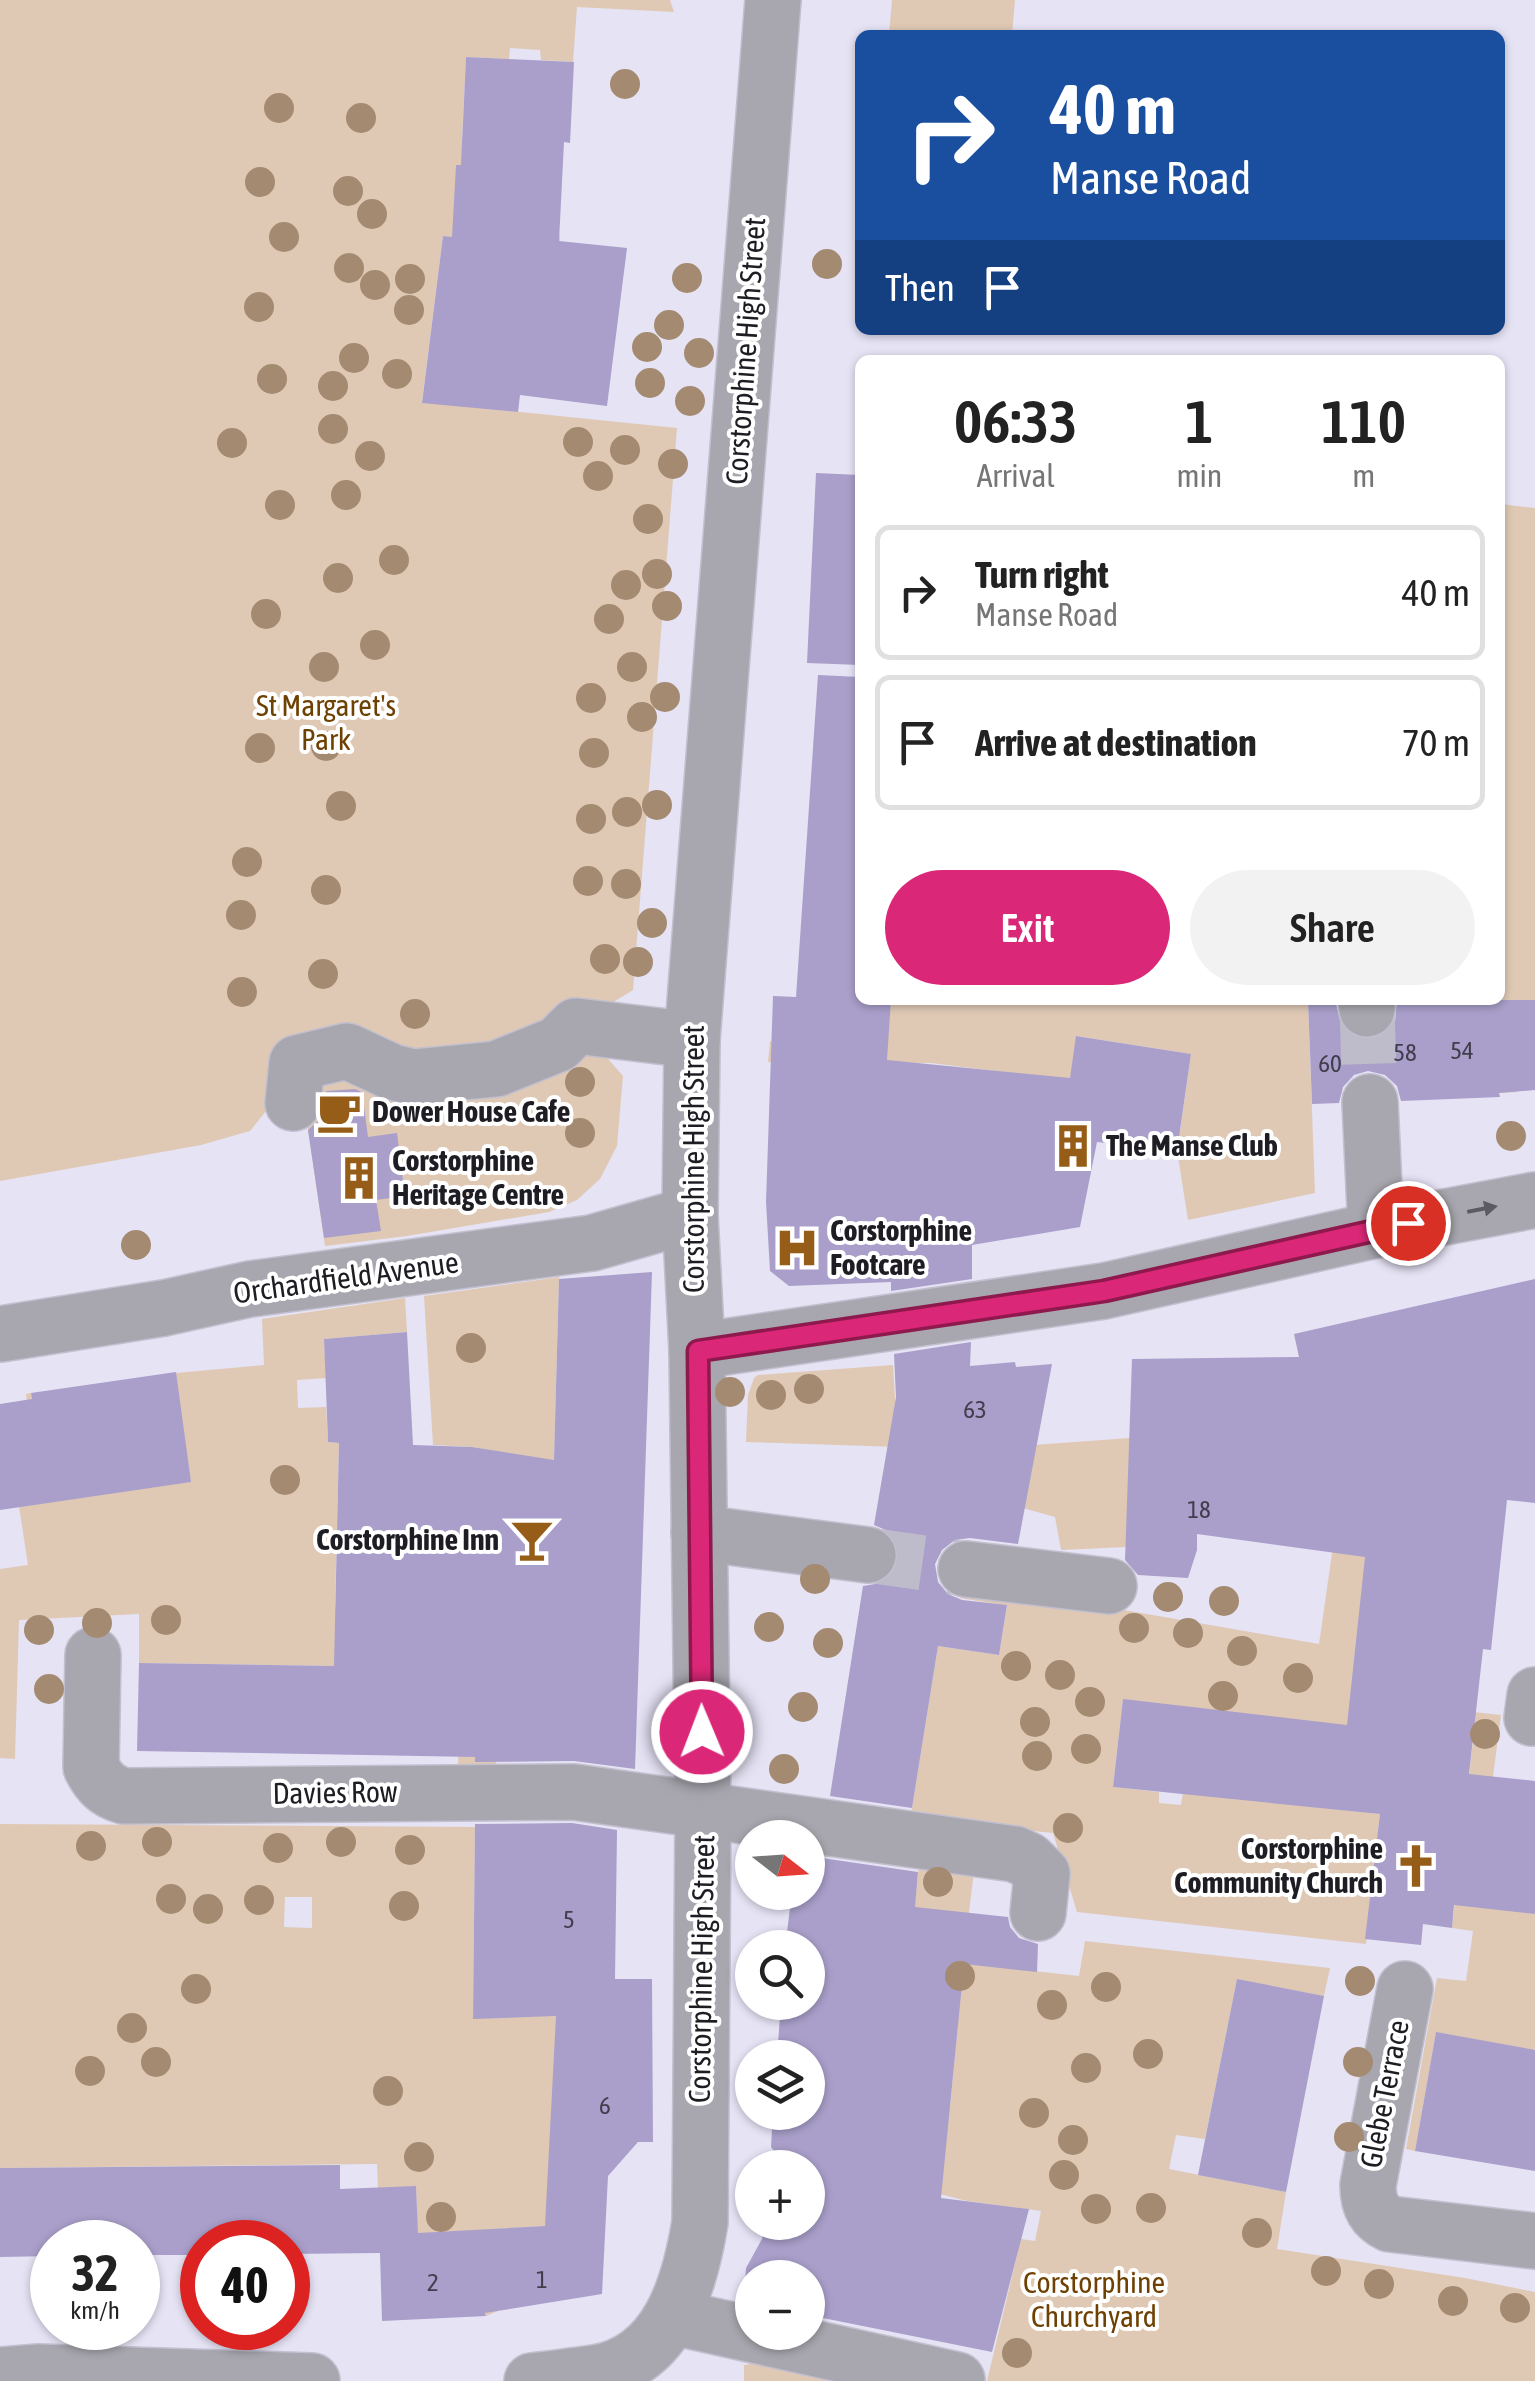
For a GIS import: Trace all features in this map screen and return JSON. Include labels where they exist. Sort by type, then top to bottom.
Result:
[{"type":"street","name":"Corstorphine High Street","points":[[673,2317],[687,2286],[700,2222],[703,1811],[698,1351],[690,1215],[692,1040],[774,0]]},
{"type":"street","points":[[293,1102],[297,1063],[347,1052],[413,1077],[496,1070],[558,1044],[576,1026],[692,1040]]},
{"type":"street","points":[[1370,1102],[1376,1230]]},
{"type":"street","points":[[698,1351],[1104,1291],[1376,1230],[1535,1200]]},
{"type":"street","name":"Orchardfield Avenue","points":[[0,1334],[164,1308],[250,1289],[592,1244],[690,1215]]},
{"type":"street","points":[[699,1533],[868,1556]]},
{"type":"street","points":[[966,1569],[1110,1586]]},
{"type":"street","name":"Davies Row","points":[[94,1655],[91,1767],[99,1782],[124,1796],[532,1791],[605,1796],[703,1811]]},
{"type":"street","points":[[703,1811],[1015,1854],[1042,1874],[1038,1912]]},
{"type":"street","name":"Glebe Terrace","points":[[1405,1989],[1368,2184],[1373,2210],[1390,2224],[1535,2241]]},
{"type":"street","points":[[532,2381],[597,2373],[620,2366],[649,2346],[673,2317],[957,2380]]},
{"type":"street","points":[[0,2375],[39,2372],[312,2381]]},
{"type":"green space","name":"St Margaret's Park","points":[[0,0],[670,0],[674,12],[577,7],[573,62],[541,60],[540,50],[510,48],[509,59],[466,57],[462,138],[559,232],[560,241],[518,245],[443,236],[422,402],[677,428],[633,990],[612,1003],[602,1052],[623,1076],[617,1146],[600,1179],[577,1200],[549,1212],[325,1246],[304,1102],[270,1106],[250,1131],[201,1145],[0,1181]]},
{"type":"green space","points":[[892,0],[1015,0],[1012,30],[889,30]]},
{"type":"green space","points":[[1505,505],[1535,508],[1535,1001],[1509,1005],[1517,1092],[1499,1093],[1495,1005],[1505,1005]]},
{"type":"green space","points":[[891,1005],[1308,1005],[1315,1193],[1188,1220],[1174,1131],[1180,1132],[1191,1054],[1077,1036],[1070,1080],[931,1063],[768,1062],[770,1041],[887,1049]]},
{"type":"green space","points":[[559,1277],[554,1461],[472,1447],[433,1445],[424,1296]]},
{"type":"green space","points":[[405,1298],[407,1332],[324,1339],[326,1378],[297,1380],[298,1408],[326,1407],[328,1442],[339,1443],[335,1607],[500,1599],[496,1769],[458,1769],[460,1668],[139,1663],[139,1614],[19,1620],[15,1759],[0,1758],[0,1569],[28,1565],[17,1493],[39,1490],[26,1394],[31,1393],[47,1503],[176,1373],[264,1365],[262,1319]]},
{"type":"green space","points":[[893,1365],[898,1447],[746,1442],[748,1395],[758,1375]]},
{"type":"green space","points":[[1130,1438],[1126,1547],[1061,1550],[1055,1517],[1023,1508],[966,1450]]},
{"type":"green space","points":[[1337,1518],[1401,1526],[1464,1711],[1501,1715],[1479,1884],[1535,1914],[1535,2047],[1528,2083],[1436,2033],[1415,2151],[1406,2149],[1437,1978],[1466,1981],[1473,1931],[1452,1928],[1473,1741],[1123,1700],[1113,1787],[1159,1792],[1159,1803],[1181,1805],[1183,1792],[1380,1814],[1366,1944],[1077,1912],[1053,1833],[941,1822],[911,1814],[938,1646],[999,1655],[1007,1606],[960,1598],[963,1582],[1319,1644]]},
{"type":"green space","points":[[0,1824],[475,1827],[473,2018],[574,2015],[546,2226],[497,2229],[498,2311],[486,2316],[482,2245],[418,2244],[416,2187],[378,2188],[377,2164],[0,2168]],"holes":[[[285,1897],[312,1897],[312,1928],[284,1927]]]},
{"type":"green space","points":[[975,1864],[967,1927],[913,1921],[919,1865]]},
{"type":"green space","name":"Corstorphine Churchyard","points":[[1085,1941],[1330,1968],[1324,1996],[1237,1980],[1205,2139],[1176,2135],[1169,2169],[1286,2192],[1277,2249],[1535,2292],[1535,2381],[987,2381],[1021,2239],[1035,2241],[1041,2211],[967,2201],[831,2166],[950,2107],[958,2024],[920,2020],[897,1956],[1079,1976]]},
{"type":"green space","points":[[779,2360],[874,2381],[744,2381],[744,2365]]},
{"type":"building","points":[[466,57],[574,62],[570,143],[564,142],[559,241],[627,248],[607,406],[520,395],[518,412],[422,403],[443,236],[452,237],[456,165],[461,165]]},
{"type":"building","points":[[816,473],[855,475],[855,665],[807,663]]},
{"type":"building","points":[[818,675],[855,677],[855,1005],[891,1005],[887,1060],[1070,1078],[1076,1036],[1191,1054],[1177,1151],[1097,1142],[1080,1227],[972,1245],[972,1279],[891,1291],[891,1282],[789,1286],[770,1271],[766,1202],[773,996],[796,997]]},
{"type":"building","points":[[1505,1000],[1535,1000],[1535,1090],[1499,1093],[1500,1097],[1401,1101],[1397,1086],[1385,1075],[1368,1071],[1354,1075],[1343,1087],[1339,1103],[1312,1104],[1308,1005],[1336,1005],[1342,1028],[1354,1037],[1369,1040],[1385,1035],[1395,1022],[1397,1005],[1505,1005]]},
{"type":"building","name":"Corstorphine Heritage Centre","points":[[326,1091],[362,1092],[368,1137],[397,1133],[405,1196],[376,1200],[381,1231],[324,1238],[308,1130],[319,1120]]},
{"type":"building","points":[[652,1272],[635,1769],[574,1761],[475,1762],[475,1757],[137,1751],[139,1663],[334,1666],[339,1443],[328,1442],[324,1339],[407,1332],[413,1445],[472,1447],[554,1460],[559,1279]]},
{"type":"building","points":[[1535,1279],[1535,1503],[1507,1500],[1491,1650],[1483,1649],[1469,1774],[1535,1781],[1535,1914],[1454,1905],[1452,1928],[1423,1924],[1421,1945],[1365,1939],[1380,1814],[1113,1787],[1123,1699],[1347,1725],[1365,1557],[1197,1534],[1197,1550],[1188,1578],[1138,1575],[1125,1560],[1132,1359],[1299,1357],[1294,1334]]},
{"type":"building","points":[[971,1342],[970,1366],[1052,1364],[1018,1544],[955,1540],[942,1550],[935,1564],[938,1582],[948,1594],[962,1600],[1007,1605],[999,1655],[938,1646],[912,1808],[830,1796],[863,1586],[881,1583],[893,1573],[899,1560],[896,1542],[888,1531],[874,1525],[896,1397],[894,1354]]},
{"type":"building","points":[[176,1372],[191,1482],[0,1510],[0,1404],[32,1399],[31,1393]]},
{"type":"building","points":[[572,1823],[617,1830],[615,1979],[652,1979],[653,2142],[638,2142],[608,2176],[602,2294],[485,2313],[486,2316],[382,2321],[380,2253],[310,2254],[310,2220],[180,2220],[180,2255],[160,2255],[160,2220],[30,2220],[30,2256],[0,2257],[0,2168],[340,2165],[340,2189],[416,2186],[418,2233],[545,2226],[556,2016],[473,2019],[475,1824]]},
{"type":"building","points":[[825,1858],[918,1872],[915,1907],[1008,1917],[1019,1938],[1038,1944],[1037,1972],[964,1964],[941,2198],[1029,2209],[992,2352],[825,2318],[825,2260],[750,2260],[761,2240],[825,2240],[825,2150],[771,2147],[772,2130],[825,2130],[825,2040],[778,2040],[780,2020],[825,2020],[825,1930],[787,1930],[790,1910],[825,1910]]},
{"type":"building","points":[[1237,1979],[1324,1996],[1286,2192],[1198,2175]]},
{"type":"building","points":[[1436,2032],[1535,2050],[1535,2171],[1415,2151]]},
{"type":"tunnel","points":[[1367,1009],[1370,1102]]},
{"type":"tunnel","points":[[868,1555],[966,1569]]},
{"type":"place","name":"Dower House Cafe","points":[[339,1112]]},
{"type":"place","name":"The Manse Club","points":[[1073,1146]]},
{"type":"place","name":"Corstorphine Heritage Centre","points":[[359,1178]]},
{"type":"place","name":"Corstorphine Footcare","points":[[797,1248]]},
{"type":"place","name":"Corstorphine Inn","points":[[532,1540]]},
{"type":"place","name":"Corstorphine Community Church","points":[[1416,1866]]},
{"type":"route","points":[[702,1732],[698,1351],[1104,1291],[1408,1223]]}]
